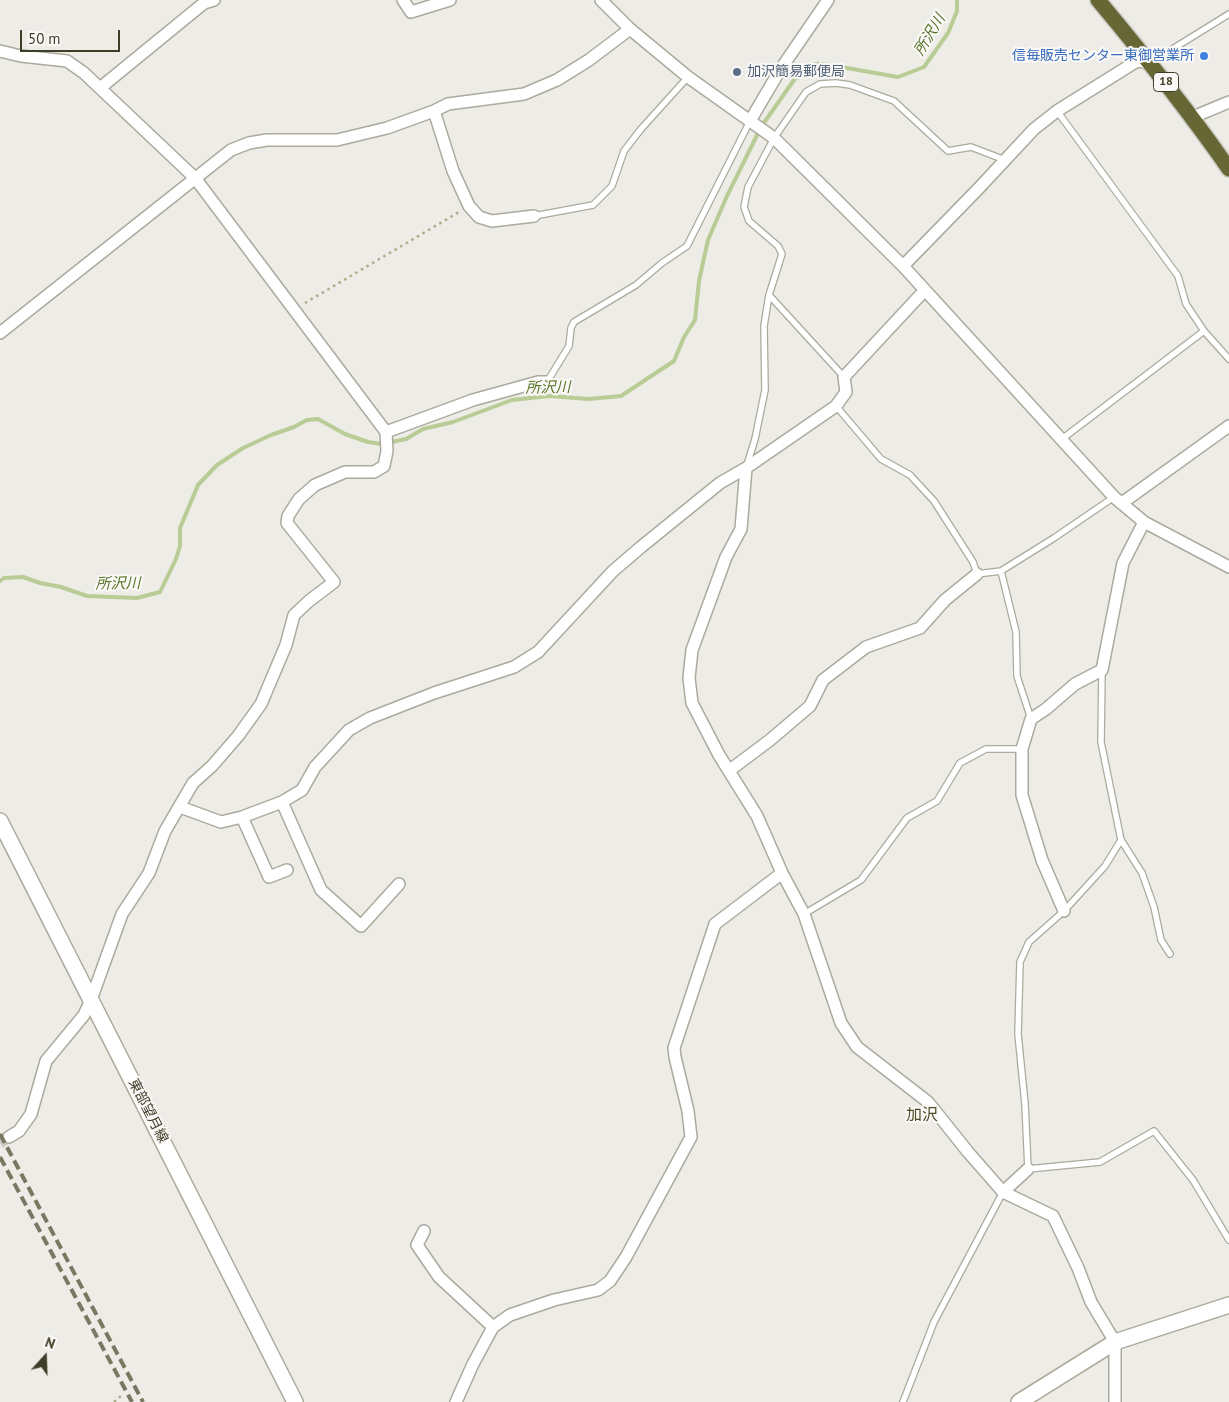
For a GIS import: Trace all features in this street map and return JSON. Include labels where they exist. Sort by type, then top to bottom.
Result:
[{"type":"highway","name":"18","points":[[1098,0],[1193,117],[1229,169]]},
{"type":"main road","name":"東部望月線","points":[[0,821],[295,1402]]},
{"type":"main road","points":[[1019,1402],[1115,1342],[1229,1305]]},
{"type":"street","points":[[100,88],[204,3],[214,0]]},
{"type":"street","points":[[403,0],[411,12],[450,0]]},
{"type":"street","points":[[600,0],[630,29],[688,76],[774,138],[903,266],[1118,500],[1144,522],[1229,567]]},
{"type":"street","points":[[750,120],[780,70],[828,0]]},
{"type":"street","points":[[0,333],[231,150],[249,143],[267,140],[337,140],[387,128],[448,104],[524,94],[557,80],[589,60],[630,29]]},
{"type":"street","points":[[0,51],[21,56],[67,61],[84,73],[195,178],[386,432],[387,451],[384,466],[374,472],[345,472],[315,485],[299,499],[288,516],[287,522],[334,582],[309,601],[294,616],[286,645],[261,704],[238,736],[212,766],[192,783],[165,831],[149,873],[122,914],[84,1015],[46,1061],[31,1114],[19,1131],[9,1137]]},
{"type":"street","points":[[903,266],[1034,129],[1057,111],[1137,62],[1150,63]]},
{"type":"street","points":[[1193,117],[1229,102]]},
{"type":"street","points":[[434,111],[453,171],[469,206],[479,217],[492,221],[534,216]]},
{"type":"street","points":[[180,806],[220,822],[242,817],[282,802],[302,790],[315,767],[349,730],[370,718],[434,693],[514,667],[538,652],[613,571],[720,483],[746,468],[836,406],[846,392],[844,376],[925,290]]},
{"type":"street","points":[[386,432],[473,400],[538,382],[547,382]]},
{"type":"street","points":[[1118,500],[1229,426]]},
{"type":"street","points":[[746,468],[740,529],[726,557],[692,650],[689,678],[692,703],[719,755],[757,816],[782,873],[804,914],[841,1023],[858,1047],[928,1102],[1003,1192],[1053,1216],[1078,1268],[1091,1302],[1115,1342],[1115,1402]]},
{"type":"street","points":[[1064,911],[1042,860],[1022,795],[1022,749],[1031,719],[1046,709],[1075,684],[1102,670],[1123,563],[1144,522]]},
{"type":"street","points":[[730,770],[770,740],[810,706],[823,680],[866,647],[920,628],[945,600],[977,574]]},
{"type":"street","points":[[282,802],[321,890],[362,926],[399,884]]},
{"type":"street","points":[[242,817],[269,877],[287,870]]},
{"type":"street","points":[[456,1402],[473,1364],[493,1327],[510,1315],[554,1300],[598,1290],[610,1281],[621,1265],[691,1137],[688,1111],[674,1048],[715,924],[782,873]]},
{"type":"street","points":[[1003,1192],[1028,1170]]},
{"type":"street","points":[[424,1231],[416,1245],[439,1277],[493,1327]]},
{"type":"lane","points":[[1150,63],[1229,14]]},
{"type":"lane","points":[[534,216],[593,205],[612,186],[624,152],[641,129],[688,76]]},
{"type":"lane","points":[[746,468],[755,439],[765,390],[764,326],[769,295],[782,254],[778,246],[749,221],[744,207],[748,187],[774,138],[806,92],[820,84],[836,83],[850,85],[894,101],[948,151],[971,147],[1005,160]]},
{"type":"lane","points":[[1057,111],[1178,276],[1186,304],[1204,331],[1229,359]]},
{"type":"lane","points":[[547,382],[569,346],[571,328],[574,322],[636,285],[662,263],[687,246],[750,120]]},
{"type":"lane","points":[[769,295],[844,376]]},
{"type":"lane","points":[[1062,439],[1204,331]]},
{"type":"lane","points":[[836,406],[881,459],[910,475],[934,501],[973,562],[977,574],[1001,571],[1118,500]]},
{"type":"lane","points":[[1001,571],[1016,632],[1018,676],[1031,719]]},
{"type":"lane","points":[[1102,670],[1101,742],[1121,840],[1142,873],[1154,907],[1161,940],[1170,954]]},
{"type":"lane","points":[[804,914],[861,880],[908,818],[937,800],[960,763],[986,749],[1022,749]]},
{"type":"lane","points":[[1121,840],[1105,866],[1064,911],[1029,942],[1020,962],[1018,1034],[1025,1104],[1028,1170],[1100,1162],[1154,1131],[1193,1180],[1229,1240]]},
{"type":"lane","points":[[903,1402],[934,1322],[1003,1192]]},
{"type":"path","points":[[295,309],[469,206]]},
{"type":"path","points":[[114,1402],[121,1396]]},
{"type":"waterway","name":"所沢川","points":[[0,581],[4,578],[23,577],[87,596],[137,598],[160,592],[176,559],[180,546],[180,528],[198,485],[217,465],[243,448],[307,420],[318,419],[345,434],[368,442],[381,444],[406,439],[423,429],[453,422],[512,400],[549,396],[589,399],[621,396],[674,361],[684,337],[695,320],[699,281],[708,240],[761,127],[794,80],[816,64],[898,77],[924,67],[948,33],[957,11],[957,0]]},
{"type":"tunnel","points":[[0,1143],[9,1137]]},
{"type":"railway","points":[[0,1134],[143,1402]]},
{"type":"railway","points":[[0,1157],[132,1402]]},
{"type":"place","name":"信毎販売センター東御営業所","points":[[1204,56]]},
{"type":"place","name":"加沢簡易郵便局","points":[[737,72]]},
{"type":"district","name":"加沢","points":[[922,1115]]}]
